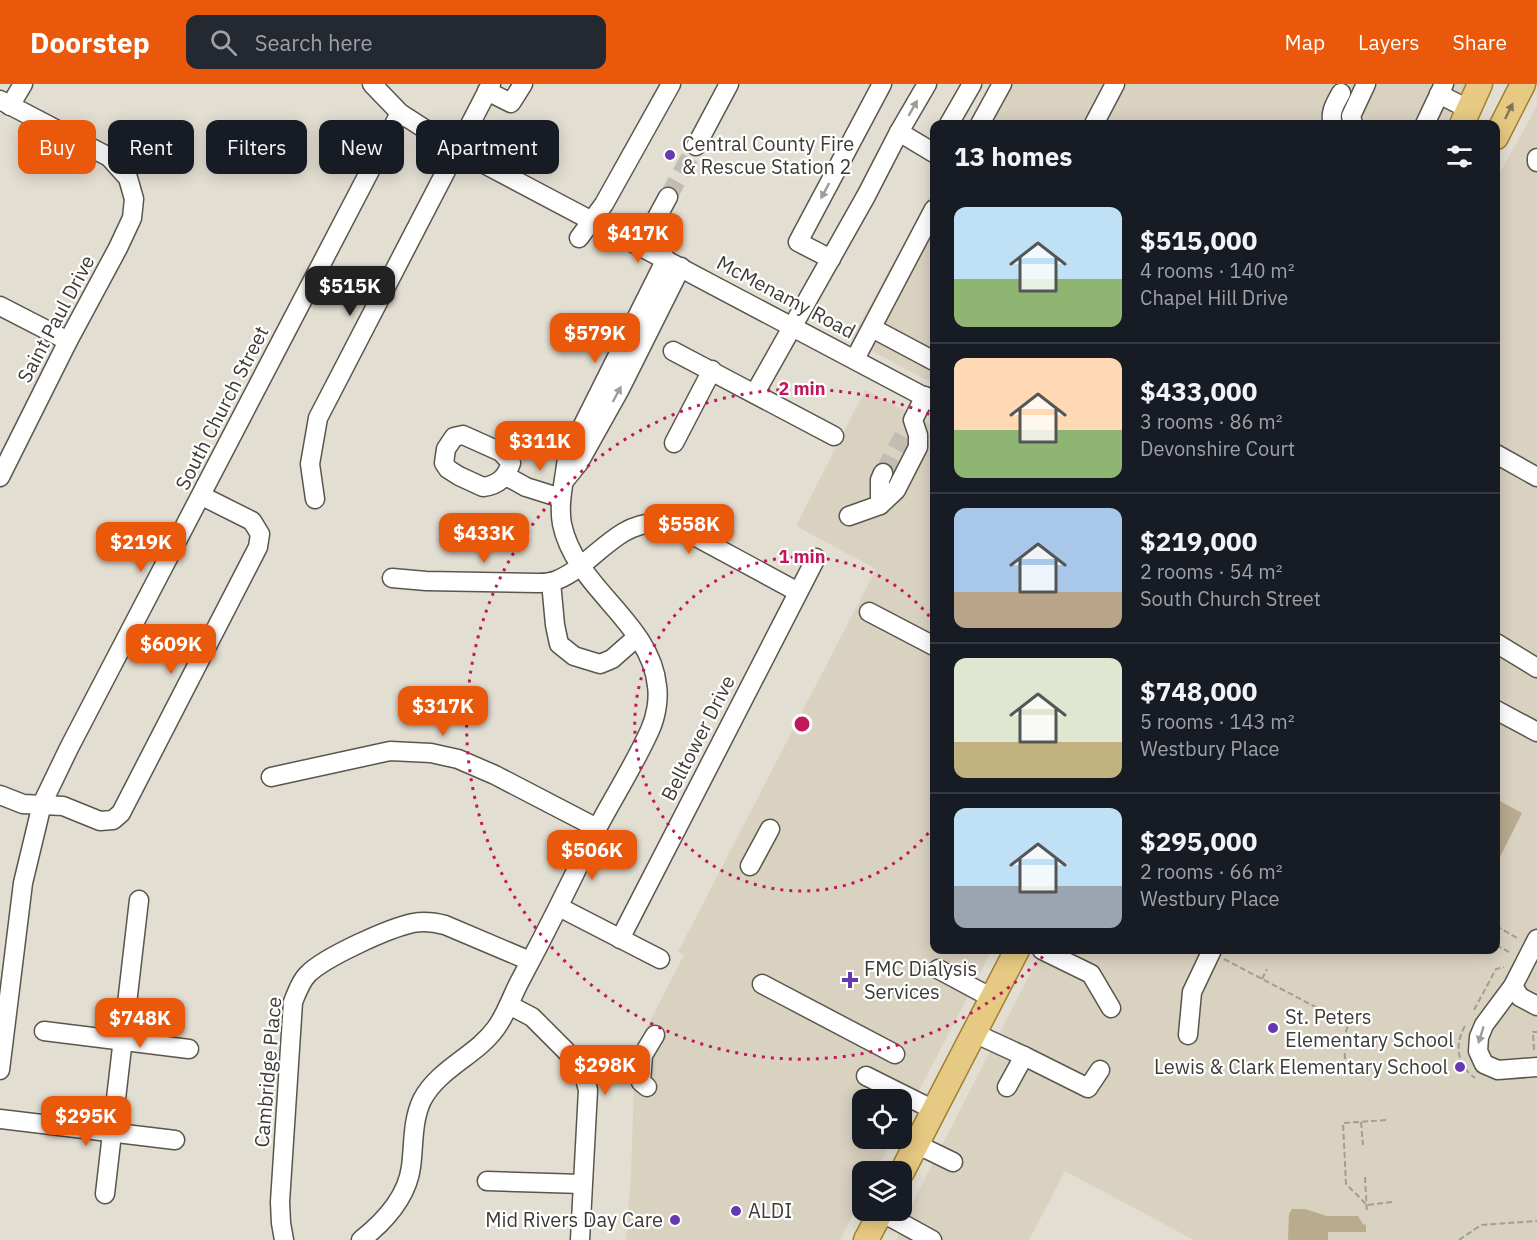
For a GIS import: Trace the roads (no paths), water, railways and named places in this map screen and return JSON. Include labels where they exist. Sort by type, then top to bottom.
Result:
[{"type":"main road","points":[[1465,117],[1480,84]]},
{"type":"main road","points":[[1500,129],[1523,84]]},
{"type":"main road","points":[[908,1161],[1013,954]]},
{"type":"main road","points":[[867,1240],[876,1221]]},
{"type":"street","points":[[5,103],[23,84]]},
{"type":"street","name":"McMenamy Road","points":[[372,84],[400,113],[416,123]]},
{"type":"street","points":[[471,120],[489,87],[511,103],[523,84]]},
{"type":"street","points":[[579,238],[604,204],[672,84]]},
{"type":"street","points":[[696,146],[729,84]]},
{"type":"street","points":[[831,259],[798,242],[882,84]]},
{"type":"street","points":[[755,393],[927,84]]},
{"type":"street","points":[[951,120],[972,84]]},
{"type":"street","points":[[982,120],[1002,84]]},
{"type":"street","points":[[1096,120],[1115,84]]},
{"type":"street","points":[[1352,120],[1351,116],[1366,84]]},
{"type":"street","points":[[1427,120],[1442,89],[1465,117]]},
{"type":"street","points":[[1332,120],[1332,109],[1341,93]]},
{"type":"street","name":"Saint Paul Drive","points":[[0,477],[132,218],[134,199],[128,178],[109,157],[5,103]]},
{"type":"street","name":"South Church Street","points":[[0,1070],[4,993],[23,883],[42,804],[400,113]]},
{"type":"street","points":[[899,132],[930,151]]},
{"type":"street","points":[[315,499],[310,464],[318,418],[443,174]]},
{"type":"street","name":"McMenamy Road","points":[[505,174],[930,399]]},
{"type":"street","points":[[642,245],[668,196]]},
{"type":"street","points":[[855,359],[930,217]]},
{"type":"street","points":[[361,1240],[379,1226],[392,1210],[404,1189],[411,1170],[415,1123],[422,1100],[437,1080],[496,1030],[597,828],[651,728],[656,706],[657,686],[653,665],[637,637],[573,554],[564,532],[561,498],[567,457],[674,263]]},
{"type":"street","points":[[0,306],[68,341]]},
{"type":"street","points":[[872,328],[930,359]]},
{"type":"street","points":[[673,351],[834,436]]},
{"type":"street","points":[[674,443],[712,370]]},
{"type":"street","points":[[903,436],[930,399]]},
{"type":"street","points":[[849,516],[880,505],[896,490],[918,447],[918,435],[913,420]]},
{"type":"street","points":[[1500,456],[1537,477]]},
{"type":"street","points":[[880,505],[880,480],[884,472]]},
{"type":"street","points":[[506,476],[526,487],[561,498]]},
{"type":"street","points":[[0,795],[23,804],[63,806],[100,821],[114,820],[121,813],[258,547],[260,534],[252,521],[202,495]]},
{"type":"street","points":[[392,578],[538,584],[556,581],[580,566],[619,534],[637,526],[657,523],[676,526],[798,592]]},
{"type":"street","name":"Belltower Drive","points":[[620,939],[816,558]]},
{"type":"street","points":[[551,582],[559,644],[574,656],[600,664],[612,659],[637,637]]},
{"type":"street","points":[[869,612],[930,644]]},
{"type":"street","points":[[1500,645],[1537,668]]},
{"type":"street","points":[[1500,712],[1537,732]]},
{"type":"street","points":[[271,777],[390,751],[431,753],[458,759],[486,771],[597,828]]},
{"type":"street","points":[[750,866],[770,829]]},
{"type":"street","points":[[105,1194],[139,900]]},
{"type":"street","points":[[559,907],[660,960]]},
{"type":"street","name":"Cambridge Place","points":[[284,1240],[280,1203],[292,1002],[307,975],[321,963],[394,929],[415,922],[445,925],[530,961]]},
{"type":"street","points":[[1528,941],[1479,1037],[1478,1051],[1485,1064],[1498,1070],[1537,1067]]},
{"type":"street","points":[[1050,954],[1091,974],[1111,1008]]},
{"type":"street","points":[[1188,1035],[1191,992],[1210,954]]},
{"type":"street","points":[[938,969],[992,998]]},
{"type":"street","points":[[1508,981],[1520,997],[1537,1006]]},
{"type":"street","points":[[762,984],[895,1054]]},
{"type":"street","points":[[509,1005],[532,1017],[583,1071],[588,1090],[580,1240]]},
{"type":"street","points":[[44,1031],[189,1049]]},
{"type":"street","points":[[974,1033],[1088,1088],[1100,1070]]},
{"type":"street","points":[[648,1087],[641,1082],[643,1055],[655,1035]]},
{"type":"street","points":[[1007,1087],[1024,1056]]},
{"type":"street","points":[[866,1076],[934,1110]]},
{"type":"street","points":[[0,1119],[175,1140]]},
{"type":"street","points":[[916,1144],[953,1162]]},
{"type":"street","points":[[487,1181],[582,1184]]},
{"type":"street","points":[[899,1221],[932,1240]]},
{"type":"tunnel","points":[[668,197],[696,146]]},
{"type":"tunnel","points":[[883,473],[903,436]]},
{"type":"place","name":"Central County Fire & Rescue Station 2","points":[[670,155]]},
{"type":"place","name":"FMC Dialysis Services","points":[[850,980]]},
{"type":"place","name":"St. Peters Elementary School","points":[[1273,1028]]},
{"type":"place","name":"Lewis & Clark Elementary School","points":[[1460,1067]]},
{"type":"place","name":"ALDI","points":[[736,1211]]},
{"type":"place","name":"Mid Rivers Day Care","points":[[675,1220]]}]
